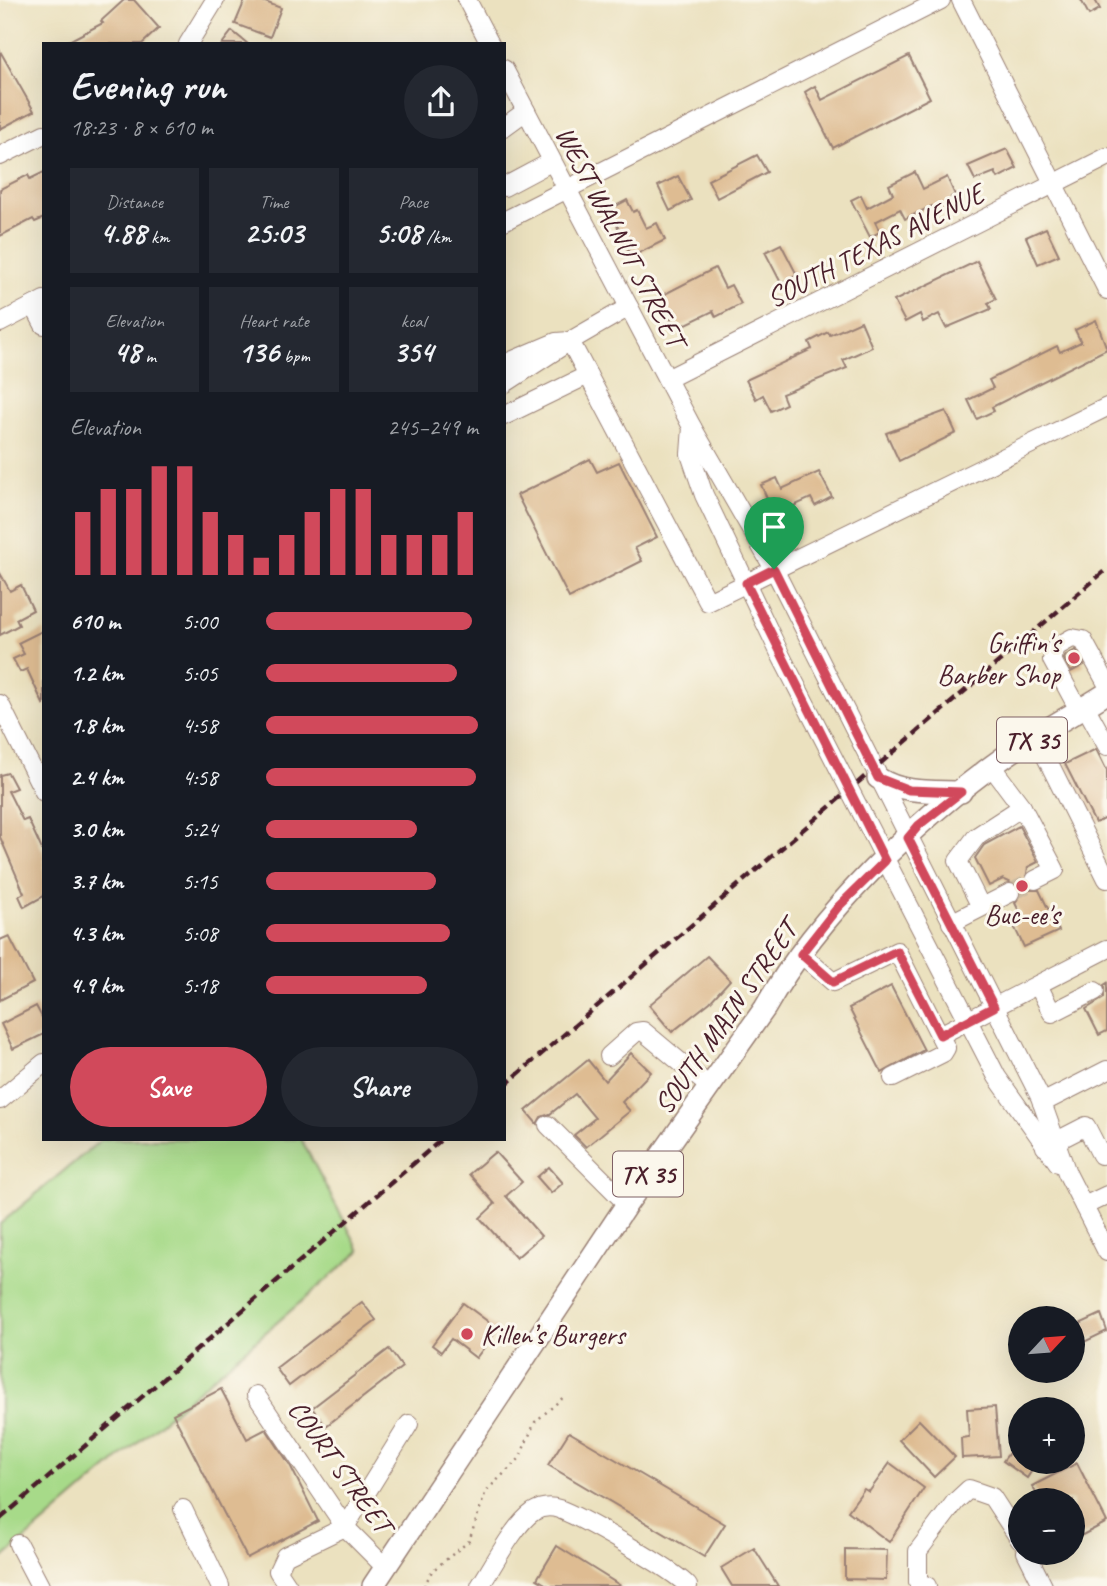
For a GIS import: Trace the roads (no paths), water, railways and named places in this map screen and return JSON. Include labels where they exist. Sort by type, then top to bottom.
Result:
[{"type":"main road","name":"SOUTH MAIN STREET","points":[[373,1586],[627,1204],[801,954],[838,907],[919,825],[992,767],[1107,693]]},
{"type":"main road","points":[[878,778],[909,790],[961,792]]},
{"type":"street","points":[[189,42],[215,0]]},
{"type":"street","points":[[467,0],[490,42]]},
{"type":"street","points":[[506,214],[568,191],[940,0]]},
{"type":"street","points":[[961,0],[1107,290]]},
{"type":"street","name":"WEST WALNUT STREET","points":[[506,73],[692,427],[774,569],[1042,1103],[1050,1144]]},
{"type":"street","points":[[506,126],[526,111]]},
{"type":"street","points":[[0,156],[42,135]]},
{"type":"street","name":"SOUTH TEXAS AVENUE","points":[[667,379],[1107,157]]},
{"type":"street","points":[[506,186],[551,162]]},
{"type":"street","points":[[0,323],[39,303]]},
{"type":"street","points":[[506,383],[629,307]]},
{"type":"street","points":[[506,363],[556,342],[570,341]]},
{"type":"street","points":[[570,341],[704,599],[711,602],[1107,407]]},
{"type":"street","points":[[506,415],[588,375]]},
{"type":"street","name":"WEST WALNUT STREET","points":[[692,427],[690,454],[704,495],[746,583],[997,1077],[1050,1144]]},
{"type":"street","points":[[1107,684],[1083,640],[1076,638],[1056,647],[1052,660],[1107,746]]},
{"type":"street","points":[[0,704],[42,788]]},
{"type":"street","points":[[1036,737],[1107,879]]},
{"type":"street","points":[[992,767],[1022,807],[1055,870],[1035,880]]},
{"type":"street","points":[[981,907],[958,861],[976,837],[1022,807]]},
{"type":"street","points":[[951,922],[1010,893]]},
{"type":"street","points":[[801,954],[833,982],[925,937]]},
{"type":"street","points":[[940,1035],[1107,949]]},
{"type":"street","points":[[893,1078],[943,1053],[946,1048],[897,951]]},
{"type":"street","points":[[1038,985],[1052,1013],[1095,991]]},
{"type":"street","points":[[609,1056],[636,1032],[643,1031],[710,1087]]},
{"type":"street","points":[[1,1095],[42,1064]]},
{"type":"street","points":[[1042,1103],[1107,1070]]},
{"type":"street","points":[[548,1125],[627,1204]]},
{"type":"street","points":[[1105,1244],[1050,1144],[1086,1126],[1101,1156],[1107,1152]]},
{"type":"street","points":[[1084,1206],[1107,1195]]},
{"type":"street","name":"COURT STREET","points":[[256,1395],[345,1527],[385,1567]]},
{"type":"street","points":[[288,1586],[278,1571],[285,1556],[345,1527],[408,1424]]},
{"type":"street","points":[[927,1586],[918,1582],[918,1551],[955,1502],[969,1489],[992,1497],[1008,1522]]},
{"type":"street","points":[[480,1586],[523,1521],[534,1511],[546,1507],[558,1509],[597,1529],[688,1586]]},
{"type":"street","points":[[183,1509],[220,1586]]},
{"type":"street","points":[[18,1544],[40,1586]]},
{"type":"street","points":[[1032,1565],[1042,1586]]},
{"type":"tunnel","points":[[1010,893],[1035,880]]},
{"type":"railway","points":[[506,1084],[1107,569]]},
{"type":"railway","points":[[0,1519],[440,1141]]},
{"type":"place","name":"Griffin's Barber Shop","points":[[1074,658]]},
{"type":"place","name":"Buc-ee's","points":[[1022,886]]},
{"type":"place","name":"Killen’s Burgers","points":[[467,1334]]}]
